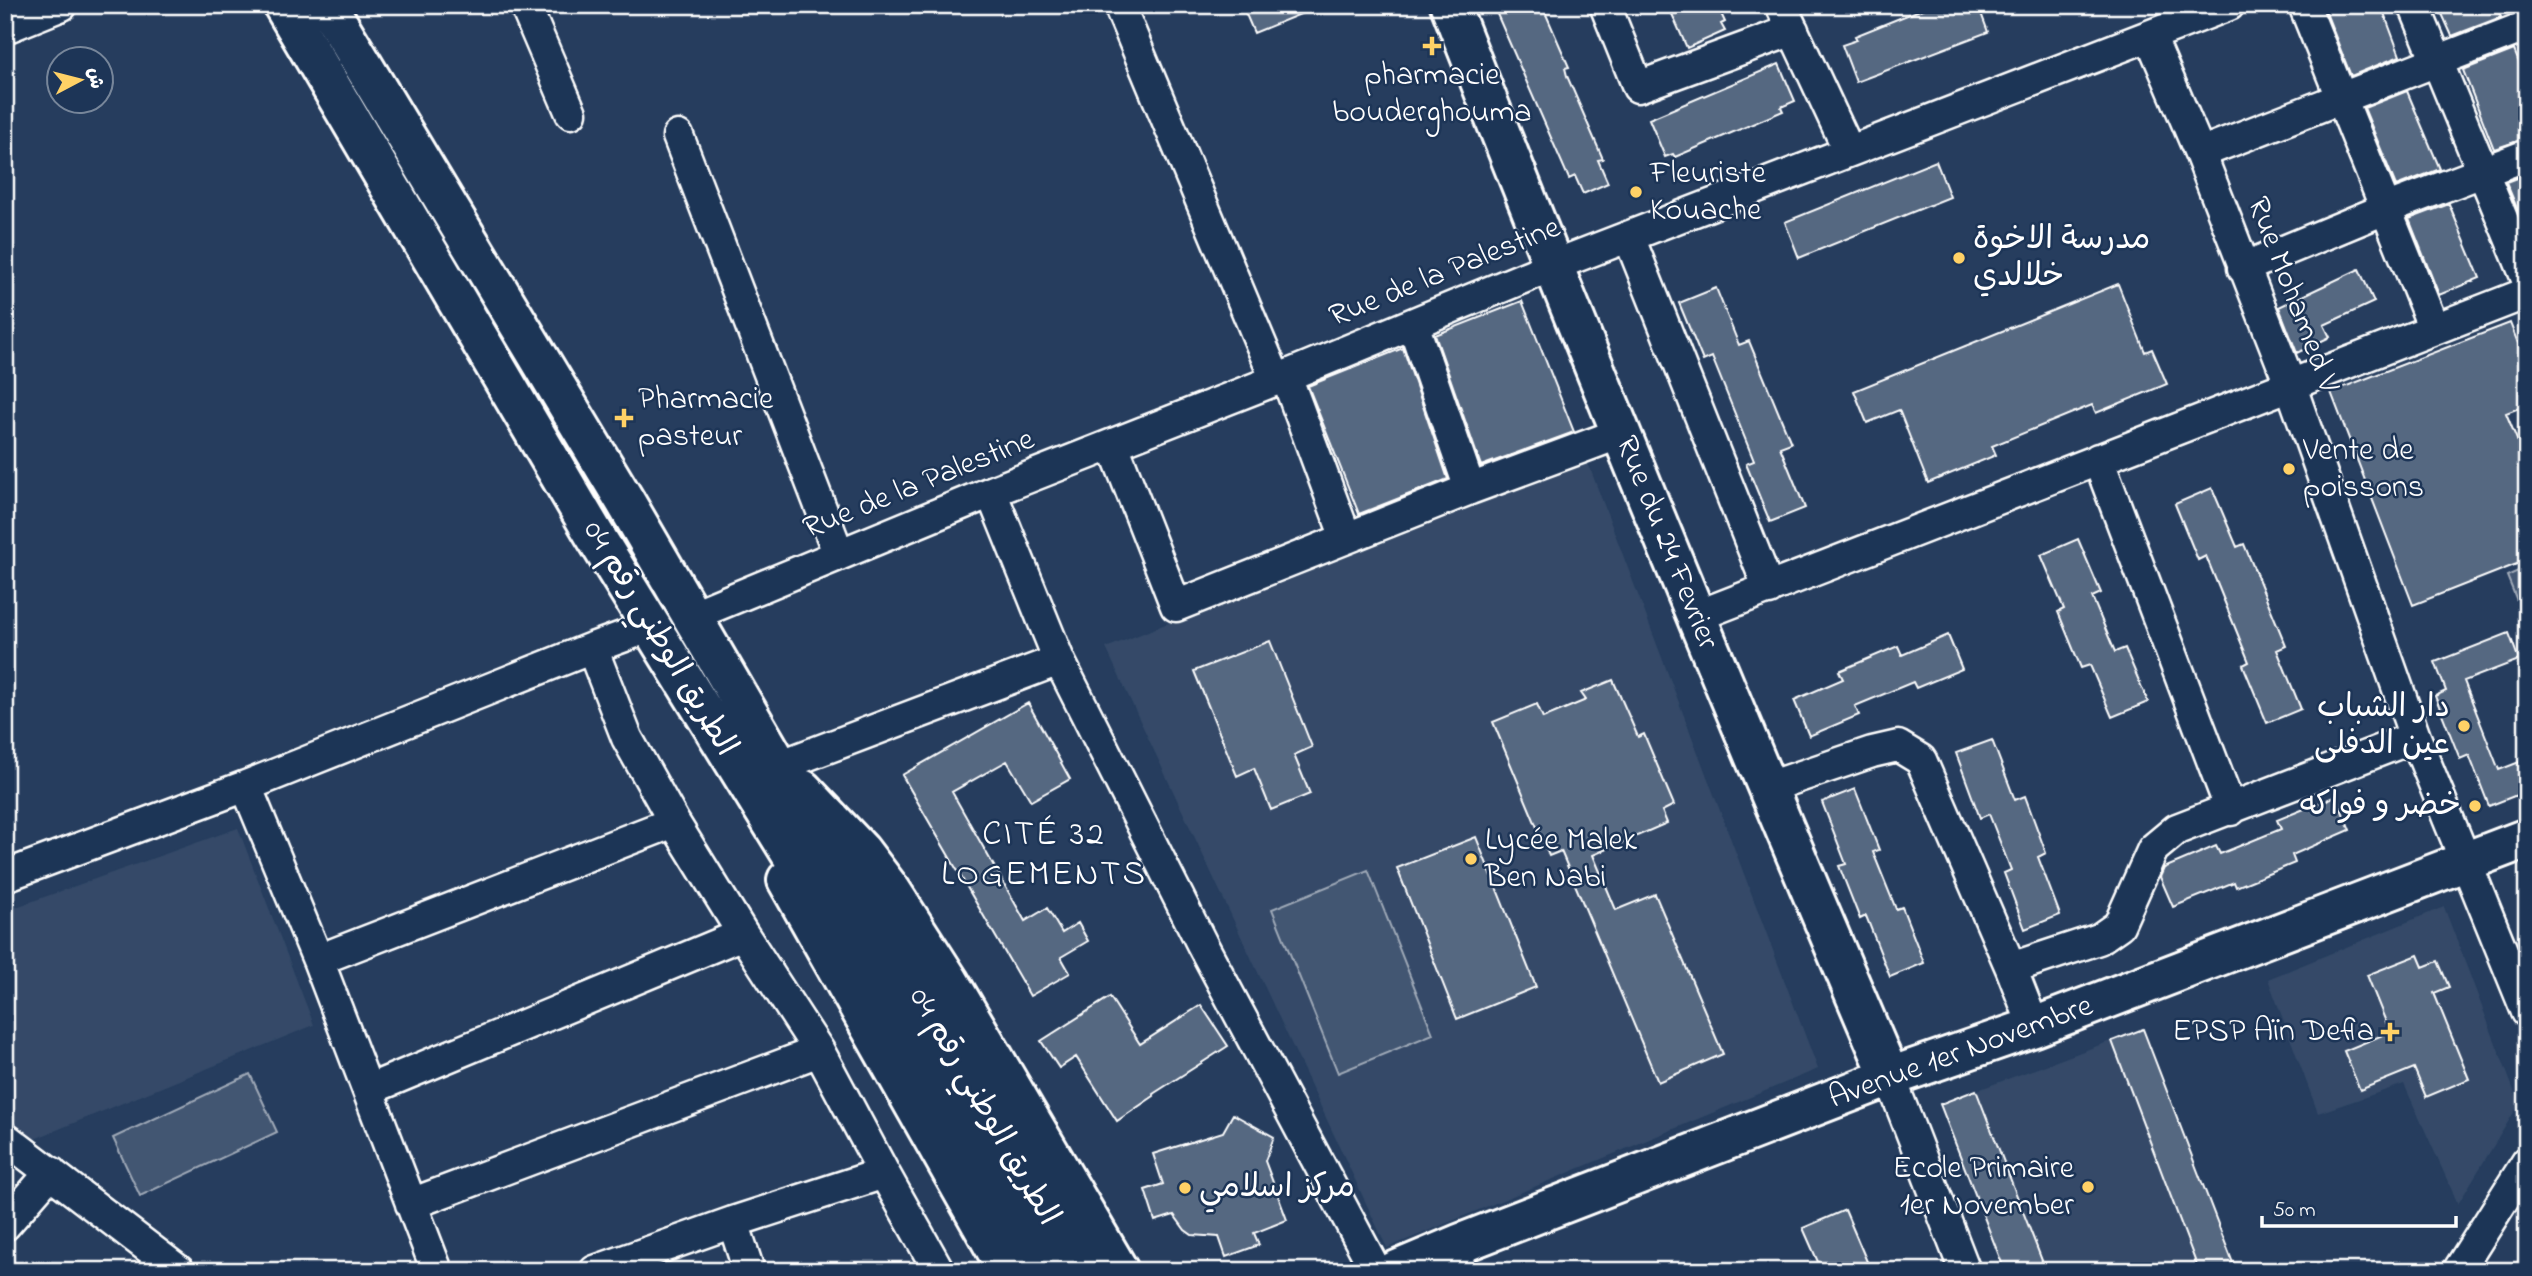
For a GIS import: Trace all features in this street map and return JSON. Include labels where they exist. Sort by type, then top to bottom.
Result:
[{"type":"main road","name":"الطريق الوطني رقم 04","points":[[283,5],[594,534],[864,973],[1040,1271]]},
{"type":"main road","name":"الطريق الوطني رقم 04","points":[[327,5],[779,766],[877,926],[1079,1271]]},
{"type":"main road","name":"Rue du 24 Fevrier","points":[[1450,5],[1552,266],[1766,788],[1890,1077]]},
{"type":"main road","points":[[720,739],[775,859],[1008,1271]]},
{"type":"main road","points":[[779,766],[837,824],[892,892],[949,981],[1119,1271]]},
{"type":"main road","name":"Avenue 1er Novembre","points":[[1392,1270],[1464,1257],[1890,1077],[2034,1027],[2527,838]]},
{"type":"street","points":[[5,28],[62,5]]},
{"type":"street","points":[[525,5],[571,113]]},
{"type":"street","points":[[1119,5],[1281,378],[1346,538]]},
{"type":"street","points":[[1605,5],[1638,87],[1787,18],[1849,151]]},
{"type":"street","name":"Rue de la Palestine","points":[[691,616],[1552,266],[2229,5]]},
{"type":"street","points":[[2304,5],[2434,329]]},
{"type":"street","points":[[2414,5],[2527,279]]},
{"type":"street","points":[[2522,5],[2527,17]]},
{"type":"street","points":[[2200,153],[2527,26]]},
{"type":"street","name":"Rue Mohamed V","points":[[2150,36],[2200,153],[2290,384],[2415,737],[2527,1012]]},
{"type":"street","points":[[678,136],[839,555]]},
{"type":"street","points":[[2243,268],[2385,209],[2527,155]]},
{"type":"street","points":[[1629,237],[1769,589]]},
{"type":"street","points":[[1698,617],[2527,293]]},
{"type":"street","points":[[1413,324],[1470,489]]},
{"type":"street","points":[[1113,445],[1176,606],[1470,489],[1621,433]]},
{"type":"street","points":[[2098,459],[2231,810]]},
{"type":"street","points":[[991,492],[1059,660],[1202,944],[1392,1270]]},
{"type":"street","points":[[5,876],[246,786],[652,626]]},
{"type":"street","points":[[592,648],[627,738],[674,822],[819,1051],[939,1271]]},
{"type":"street","points":[[779,766],[1059,660]]},
{"type":"street","points":[[2011,968],[2099,939],[2119,925],[2153,849],[2177,829],[2415,737]]},
{"type":"street","points":[[1766,788],[1872,752],[1898,746],[1921,760],[2034,1027]]},
{"type":"street","points":[[246,786],[318,960],[437,1271]]},
{"type":"street","points":[[318,960],[674,822]]},
{"type":"street","points":[[368,1090],[743,934]]},
{"type":"street","points":[[411,1203],[819,1051]]},
{"type":"street","points":[[1890,1077],[1965,1271]]},
{"type":"street","points":[[5,1138],[179,1271]]},
{"type":"street","points":[[2458,1271],[2527,1162]]},
{"type":"street","points":[[5,1225],[51,1172]]},
{"type":"street","points":[[609,1269],[733,1222],[884,1173]]},
{"type":"street","points":[[733,1222],[749,1271]]},
{"type":"shaded area","name":"Lycée Malek Ben Nabi","points":[[1585,455],[1818,1069],[1387,1248],[1106,648]]},
{"type":"shaded area","points":[[2527,567],[2527,625],[2507,576]]},
{"type":"shaded area","points":[[238,828],[314,1025],[32,1140],[5,1120],[5,911]]},
{"type":"shaded area","points":[[1368,870],[1433,1034],[1338,1073],[1272,909]]},
{"type":"shaded area","name":"EPSP Aïn Defla","points":[[2444,907],[2519,1104],[2458,1204],[2404,1084],[2318,1113],[2268,979]]},
{"type":"shaded area","name":"Ecole Primaire 1er November","points":[[2143,1029],[2236,1271],[2005,1271],[1940,1104]]},
{"type":"shaded area","points":[[250,1074],[277,1132],[140,1196],[113,1138]]},
{"type":"building","points":[[1242,5],[1320,5],[1320,6],[1254,33]]},
{"type":"building","points":[[1493,5],[1542,5],[1569,67],[1565,68],[1567,76],[1603,159],[1598,160],[1608,183],[1583,194],[1575,176],[1569,179]]},
{"type":"building","points":[[1668,5],[1717,5],[1725,22],[1721,24],[1725,31],[1687,48]]},
{"type":"building","points":[[1932,5],[1978,5],[1988,32],[1856,82],[1842,45],[1857,40],[1855,36]]},
{"type":"building","points":[[2323,5],[2381,5],[2400,56],[2351,76]]},
{"type":"building","points":[[2438,5],[2495,5],[2501,17],[2452,36]]},
{"type":"building","points":[[2514,50],[2527,82],[2527,138],[2494,149],[2463,70]]},
{"type":"building","points":[[1779,64],[1795,101],[1781,107],[1783,111],[1675,157],[1673,154],[1665,157],[1649,119]]},
{"type":"building","points":[[2407,91],[2440,169],[2396,186],[2364,108]]},
{"type":"building","points":[[1936,161],[1950,197],[1799,258],[1785,222]]},
{"type":"building","points":[[2527,174],[2527,232],[2506,182]]},
{"type":"building","points":[[2449,204],[2480,278],[2439,295],[2409,219]]},
{"type":"building","points":[[2359,269],[2374,302],[2324,325],[2330,337],[2297,353],[2279,307]]},
{"type":"building","points":[[2118,284],[2145,352],[2152,349],[2167,384],[2096,413],[2092,405],[1992,446],[1996,455],[1928,483],[1899,410],[1867,423],[1854,391]]},
{"type":"building","points":[[1716,288],[1739,345],[1749,341],[1791,443],[1780,447],[1805,508],[1770,522],[1746,464],[1754,461],[1712,357],[1703,361],[1679,303]]},
{"type":"building","points":[[1522,301],[1574,432],[1481,466],[1435,335]]},
{"type":"building","points":[[2510,323],[2527,366],[2527,405],[2506,413],[2527,464],[2527,560],[2413,605],[2331,392]]},
{"type":"building","points":[[1403,348],[1448,479],[1359,514],[1308,386]]},
{"type":"building","points":[[2212,488],[2237,547],[2244,544],[2286,646],[2277,650],[2301,709],[2267,723],[2243,665],[2249,662],[2206,556],[2198,560],[2175,504]]},
{"type":"building","points":[[2078,539],[2101,593],[2092,597],[2115,652],[2125,648],[2148,702],[2112,717],[2090,665],[2081,668],[2058,612],[2064,609],[2041,555]]},
{"type":"building","name":"دار الشباب عين الدفلى","points":[[2509,633],[2519,660],[2464,681],[2499,770],[2527,759],[2527,791],[2489,806],[2469,755],[2460,759],[2435,696],[2446,691],[2435,662]]},
{"type":"building","points":[[1948,635],[1962,669],[1916,688],[1913,682],[1855,706],[1859,715],[1809,736],[1794,700],[1843,679],[1839,671],[1898,646],[1902,655]]},
{"type":"building","points":[[1270,641],[1312,747],[1294,755],[1310,794],[1271,810],[1254,768],[1237,776],[1194,671]]},
{"type":"building","points":[[1613,680],[1638,737],[1644,734],[1674,805],[1662,811],[1667,823],[1593,855],[1616,910],[1655,894],[1723,1054],[1658,1082],[1561,851],[1549,856],[1493,722],[1537,704],[1543,718],[1586,700],[1581,693]]},
{"type":"building","points":[[1028,703],[1070,779],[1031,801],[1007,761],[952,792],[1025,921],[1047,908],[1062,933],[1078,923],[1088,941],[1061,957],[1070,973],[1030,996],[902,775]]},
{"type":"building","points":[[1992,740],[2015,800],[2025,796],[2046,853],[2038,857],[2060,915],[2025,929],[2004,873],[2011,870],[1989,814],[1980,818],[1956,753]]},
{"type":"building","points":[[1855,789],[1879,850],[1873,852],[1896,909],[1902,907],[1924,963],[1890,977],[1866,916],[1860,919],[1839,866],[1846,864],[1822,802]]},
{"type":"building","points":[[2336,796],[2350,830],[2292,855],[2295,863],[2236,887],[2234,882],[2173,907],[2160,877],[2164,868],[2216,846],[2220,854],[2281,829],[2277,820]]},
{"type":"building","points":[[1476,837],[1536,987],[1457,1019],[1397,868]]},
{"type":"building","points":[[2418,955],[2423,967],[2438,961],[2449,987],[2434,993],[2469,1079],[2426,1097],[2414,1068],[2360,1090],[2344,1051],[2390,1032],[2367,975]]},
{"type":"building","points":[[1110,997],[1140,1044],[1201,1005],[1228,1046],[1153,1094],[1154,1096],[1117,1121],[1076,1057],[1059,1068],[1041,1041]]},
{"type":"building","points":[[2143,1029],[2236,1271],[2199,1271],[2112,1041]]},
{"type":"building","points":[[1976,1090],[2046,1271],[2005,1271],[1940,1104]]},
{"type":"building","points":[[1233,1114],[1274,1137],[1265,1161],[1287,1220],[1254,1233],[1259,1245],[1226,1257],[1219,1237],[1192,1235],[1174,1215],[1155,1221],[1145,1190],[1163,1184],[1153,1154],[1223,1132]]},
{"type":"building","points":[[1845,1210],[1871,1271],[1822,1271],[1803,1228]]},
{"type":"place","name":"pharmacie bouderghouma","points":[[1432,46]]},
{"type":"place","name":"Fleuriste Kouache","points":[[1636,192]]},
{"type":"place","name":"مدرسة الاخوة خلالدي","points":[[1959,258]]},
{"type":"place","name":"Pharmacie pasteur","points":[[624,418]]},
{"type":"place","name":"Vente de poissons","points":[[2289,469]]},
{"type":"place","name":"دار الشباب عين الدفلى","points":[[2464,726]]},
{"type":"place","name":"خضر و فواكه","points":[[2475,806]]},
{"type":"place","name":"Lycée Malek Ben Nabi","points":[[1471,859]]},
{"type":"place","name":"EPSP Aïn Defla","points":[[2390,1032]]},
{"type":"place","name":"Ecole Primaire 1er November","points":[[2088,1187]]},
{"type":"place","name":"مركز اسلامي","points":[[1185,1188]]},
{"type":"district","name":"CITÉ 32 LOGEMENTS","points":[[1044,855]]}]
